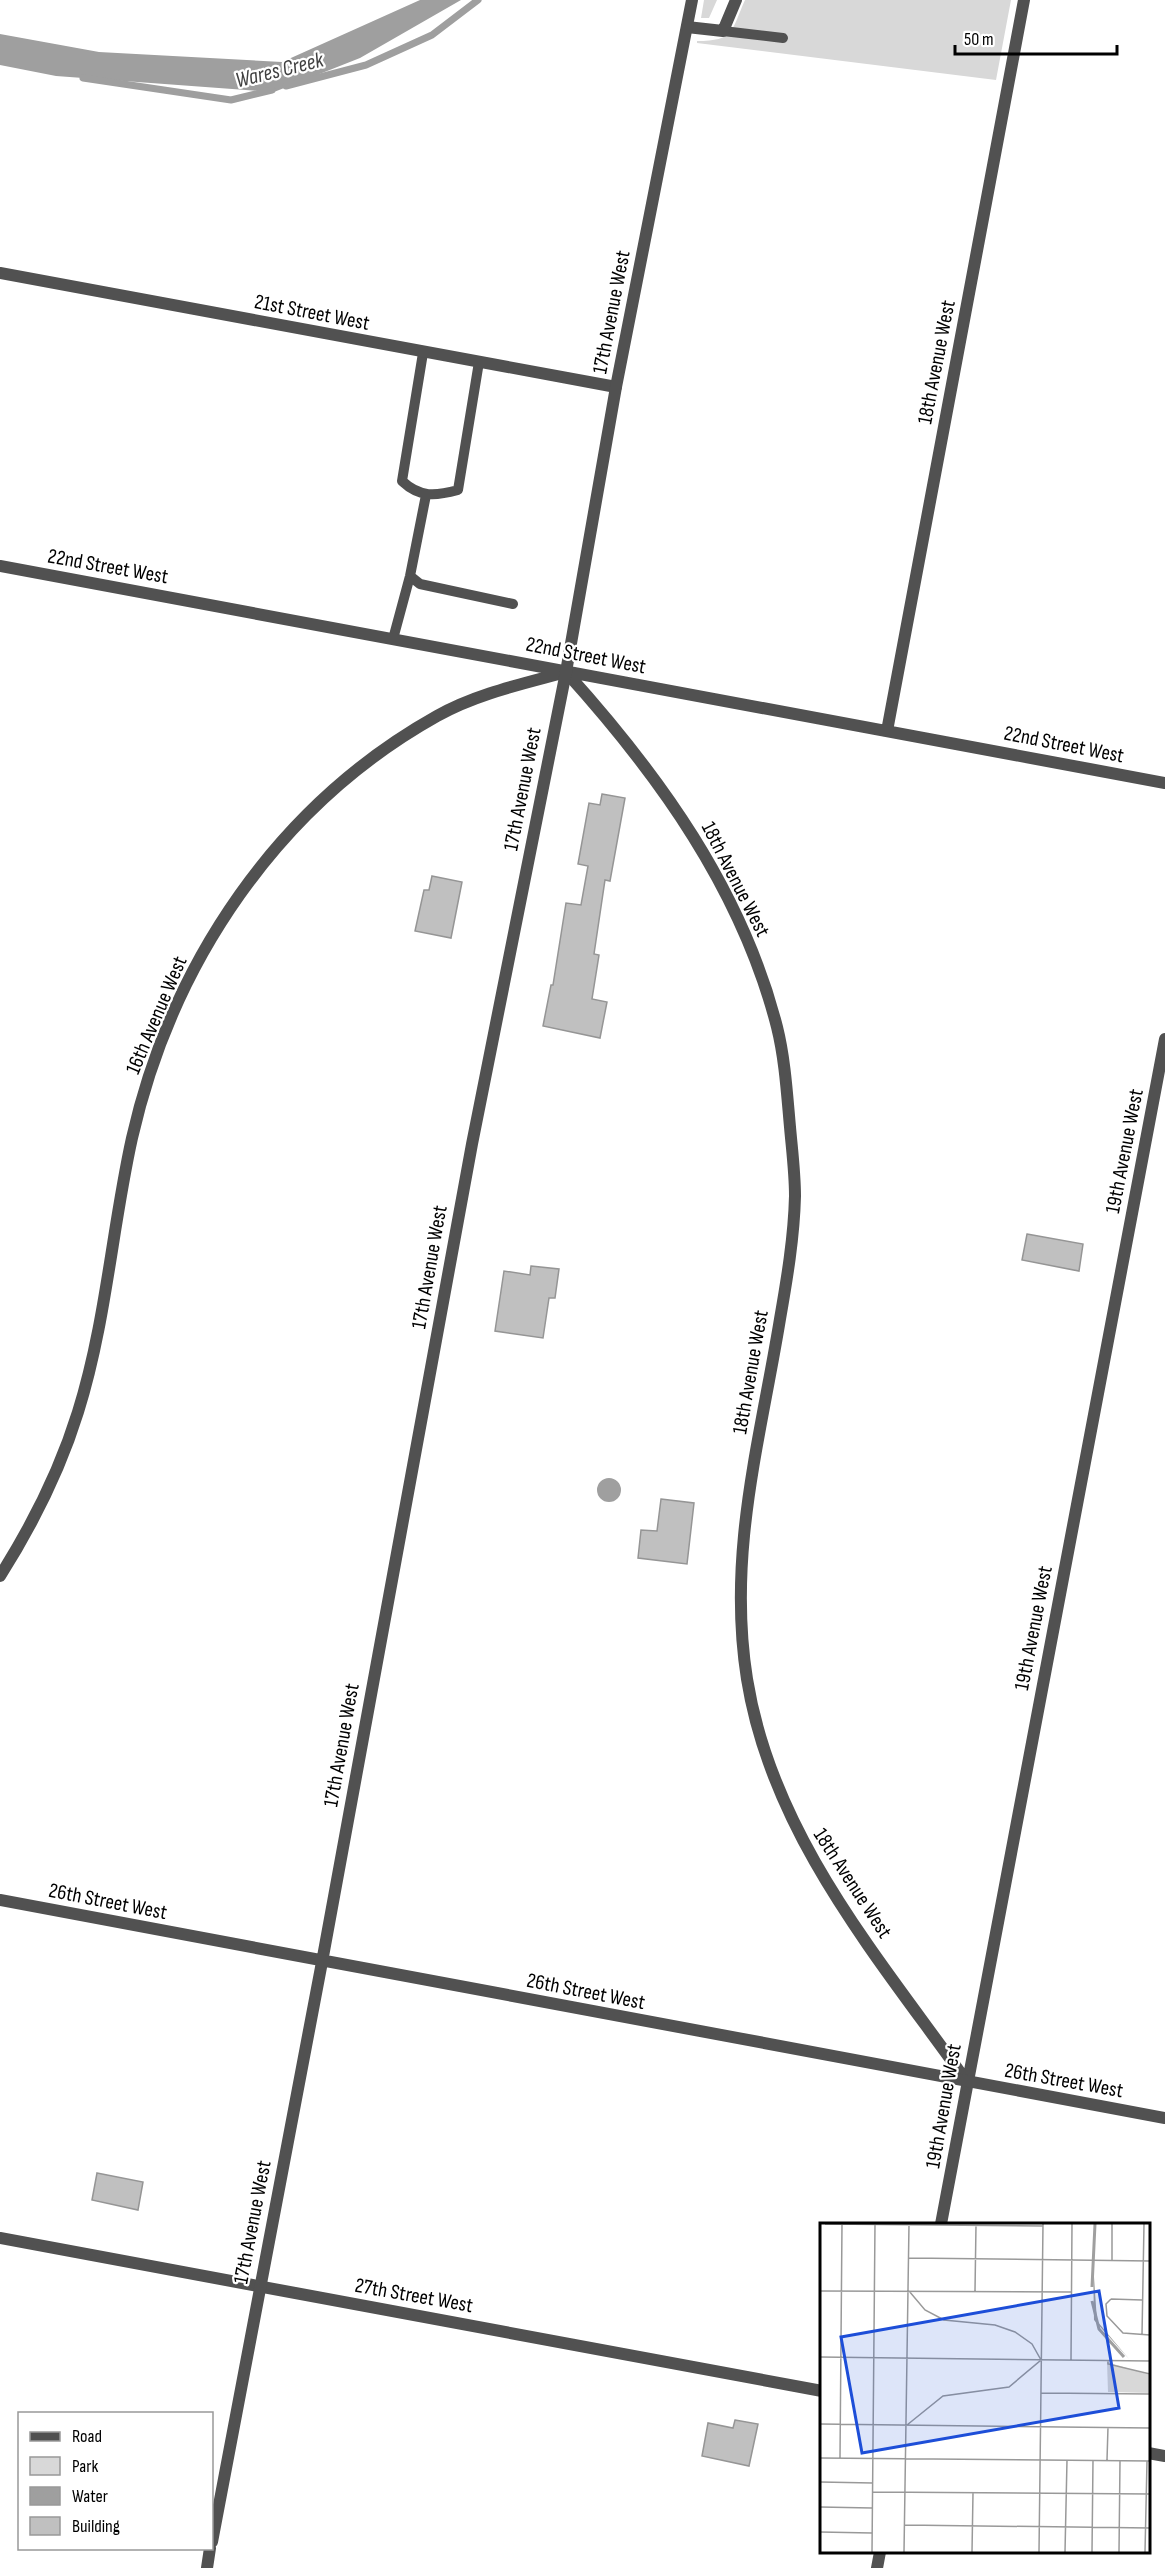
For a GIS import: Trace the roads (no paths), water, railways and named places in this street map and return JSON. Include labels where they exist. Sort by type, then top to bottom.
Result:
[{"type":"street","name":"17th Avenue West","points":[[213,2537],[322,1962],[472,1144],[566,672],[616,387],[692,0]]},
{"type":"street","points":[[687,27],[723,31],[736,0]]},
{"type":"street","name":"18th Avenue West","points":[[887,731],[1024,0]]},
{"type":"street","name":"21st Street West","points":[[0,273],[616,387]]},
{"type":"street","name":"22nd Street West","points":[[0,566],[1165,783]]},
{"type":"street","name":"18th Avenue West","points":[[566,672],[613,724],[690,831],[743,930],[762,978],[777,1031],[788,1104],[795,1196],[781,1316],[745,1508],[741,1571],[741,1628],[747,1681],[759,1733],[777,1785],[813,1862],[846,1914],[967,2082]]},
{"type":"street","name":"16th Avenue West","points":[[0,1576],[20,1545],[49,1489],[79,1410],[94,1345],[133,1136],[154,1059],[176,1006],[214,931],[249,880],[301,818],[340,784],[438,715],[488,694],[566,672]]},
{"type":"street","name":"19th Avenue West","points":[[940,2223],[1165,1039]]},
{"type":"street","name":"26th Street West","points":[[0,1900],[1165,2118]]},
{"type":"street","name":"27th Street West","points":[[0,2238],[820,2391]]},
{"type":"street","points":[[1150,2452],[1165,2456]]},
{"type":"street","points":[[207,2568],[210,2550]]},
{"type":"street","points":[[877,2568],[880,2553]]},
{"type":"lane","points":[[723,31],[783,38]]},
{"type":"lane","points":[[423,353],[402,480],[412,490],[426,495],[440,495],[458,490],[479,362]]},
{"type":"lane","points":[[393,639],[410,576],[426,495]]},
{"type":"lane","points":[[410,576],[420,584],[513,604]]},
{"type":"water","points":[[420,0],[461,0],[360,58],[274,92],[56,76],[0,65],[0,34],[99,52],[282,62]]},
{"type":"water","points":[[609,1478],[618,1481],[621,1490],[618,1499],[609,1502],[600,1499],[597,1490],[600,1481]]},
{"type":"waterway","name":"Wares Creek","points":[[286,86],[366,65],[432,35],[478,0]]},
{"type":"waterway","name":"Wares Creek","points":[[83,78],[231,100],[272,90]]}]
